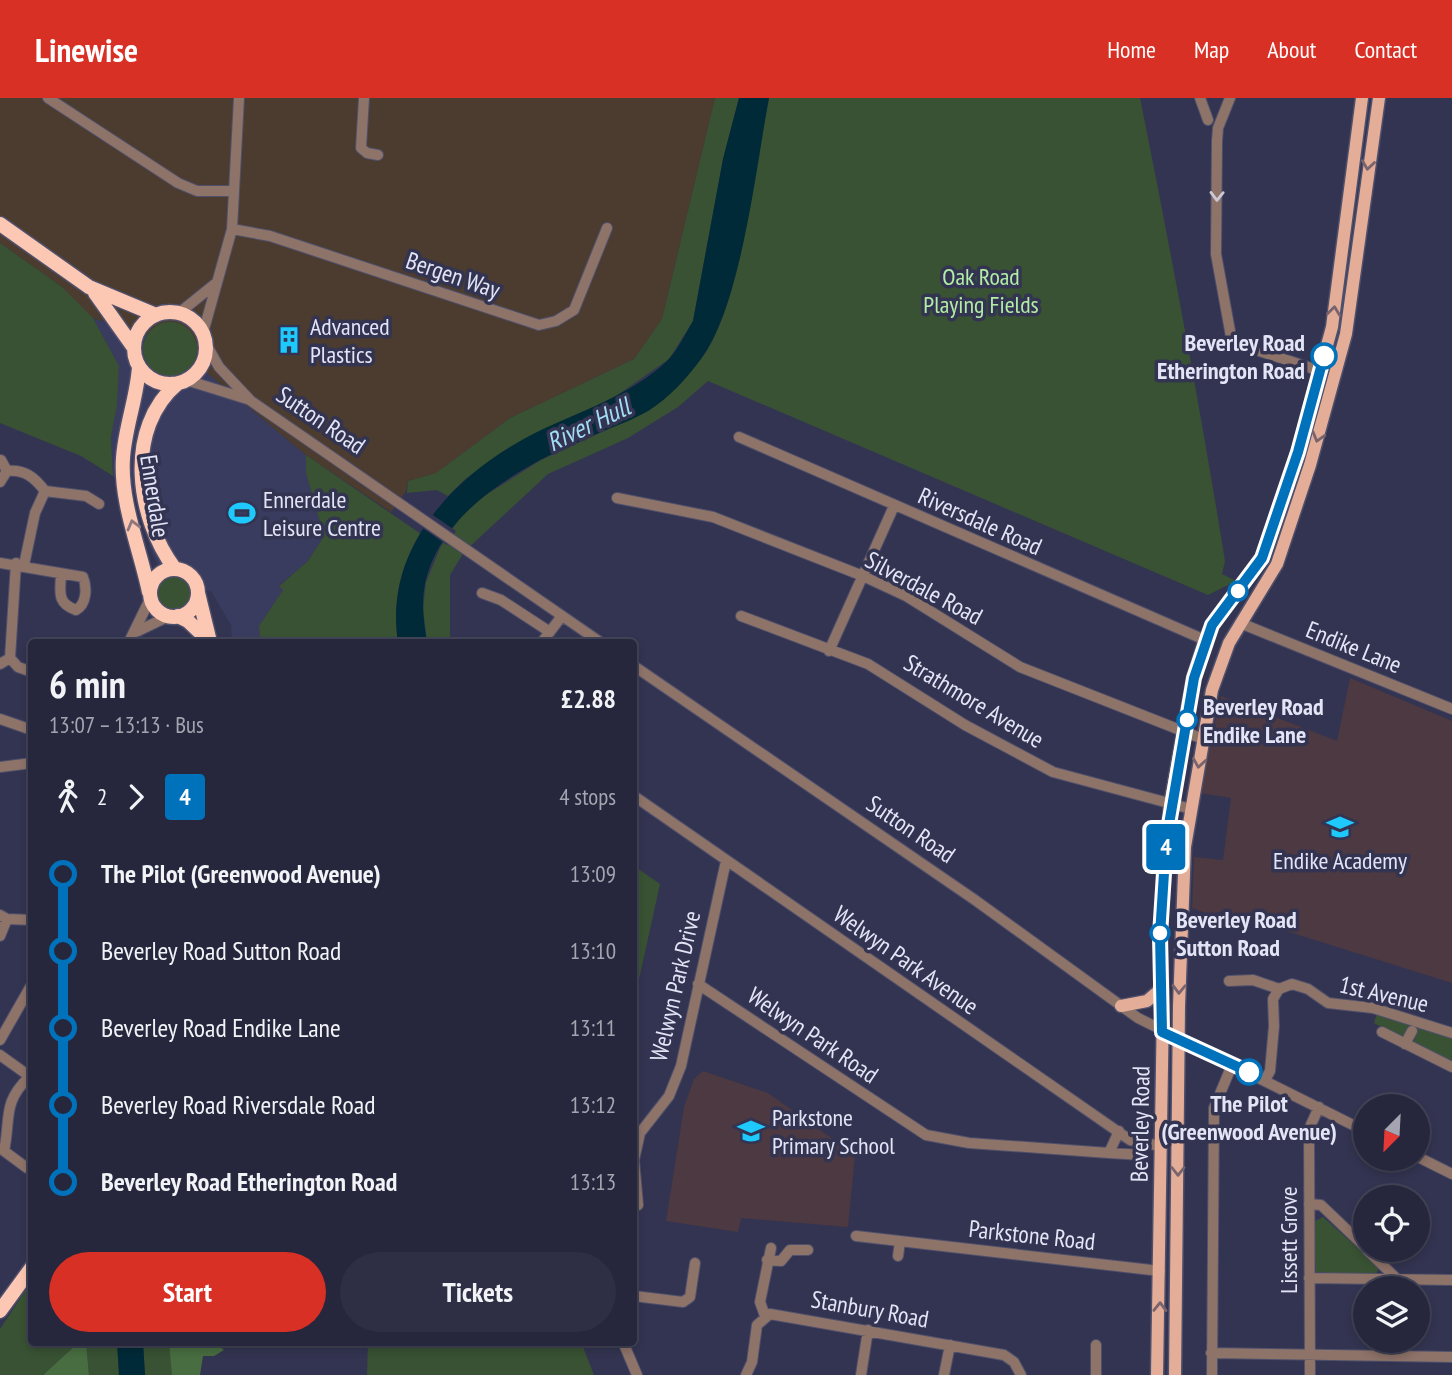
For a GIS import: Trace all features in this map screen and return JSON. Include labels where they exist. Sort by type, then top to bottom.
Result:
[{"type":"highway","points":[[0,223],[89,287],[156,315],[179,313],[197,324],[204,339],[202,366],[182,382],[156,381],[139,367],[134,348],[120,324],[89,287]]},
{"type":"highway","points":[[134,348],[140,328],[156,315]]},
{"type":"highway","name":"Ennerdale","points":[[139,367],[137,392],[124,444],[123,477],[150,595]]},
{"type":"highway","name":"Ennerdale","points":[[175,569],[158,541],[149,516],[142,468],[143,445],[151,417],[164,396],[182,382]]},
{"type":"highway","points":[[208,639],[200,630],[157,610],[150,595],[155,577],[168,569],[191,575],[198,591],[209,639]]},
{"type":"highway","points":[[173,616],[190,610],[198,591]]},
{"type":"highway","points":[[0,1311],[28,1272]]},
{"type":"main road","name":"Beverley Road","points":[[1157,1375],[1162,902],[1170,805],[1205,640],[1212,625],[1262,558],[1284,495],[1329,340],[1362,98]]},
{"type":"main road","name":"Beverley Road","points":[[1175,1375],[1182,902],[1185,847],[1191,809],[1212,690],[1240,623],[1276,565],[1344,343],[1379,98]]},
{"type":"main road","points":[[1329,340],[1344,343]]},
{"type":"main road","points":[[1311,405],[1325,409]]},
{"type":"main road","points":[[1284,495],[1298,500]]},
{"type":"main road","points":[[1198,664],[1221,666]]},
{"type":"main road","points":[[1162,902],[1182,902]]},
{"type":"main road","points":[[1121,1006],[1147,1001],[1162,988]]},
{"type":"street","points":[[48,98],[178,183],[197,191],[234,191]]},
{"type":"street","points":[[204,339],[232,229],[239,98]]},
{"type":"street","points":[[364,98],[361,148],[367,153],[378,155]]},
{"type":"street","points":[[1200,98],[1208,120]]},
{"type":"street","points":[[1225,100],[1218,128],[1216,254],[1232,342],[1320,371]]},
{"type":"street","points":[[1348,193],[1364,195]]},
{"type":"street","name":"Bergen Way","points":[[232,229],[270,236],[539,325],[556,321],[573,310],[607,228]]},
{"type":"street","points":[[179,313],[218,281]]},
{"type":"street","name":"Sutton Road","points":[[204,339],[219,367],[251,401],[562,616]]},
{"type":"street","points":[[182,382],[251,401]]},
{"type":"street","name":"Riversdale Road","points":[[739,437],[1205,640]]},
{"type":"street","points":[[1,460],[7,471]]},
{"type":"street","points":[[7,471],[18,470],[35,478],[46,491],[86,496],[99,504]]},
{"type":"street","points":[[0,482],[7,471]]},
{"type":"street","points":[[28,671],[18,667],[10,658],[20,564],[35,513],[46,491]]},
{"type":"street","name":"Silverdale Road","points":[[617,498],[713,517],[863,576],[906,596],[1020,667],[1203,738]]},
{"type":"street","points":[[829,651],[894,506]]},
{"type":"street","points":[[0,563],[20,564],[61,575]]},
{"type":"street","points":[[482,593],[501,600],[550,632]]},
{"type":"street","points":[[132,638],[150,595]]},
{"type":"street","points":[[132,638],[173,616]]},
{"type":"street","points":[[544,639],[562,616],[596,639]]},
{"type":"street","name":"Strathmore Avenue","points":[[741,616],[867,664],[965,725],[1053,772],[1191,809]]},
{"type":"street","name":"Endike Lane","points":[[1240,623],[1452,709]]},
{"type":"street","points":[[0,664],[10,658]]},
{"type":"street","name":"Sutton Road","points":[[637,668],[955,887],[1121,1006],[1179,1041],[1265,1080],[1353,1125]]},
{"type":"street","points":[[0,719],[28,729]]},
{"type":"street","points":[[0,767],[28,764]]},
{"type":"street","name":"Welwyn Park Avenue","points":[[637,798],[1130,1140],[1160,1146]]},
{"type":"street","name":"Welwyn Park Drive","points":[[637,1146],[640,1133],[669,1096],[681,1066],[726,861]]},
{"type":"street","points":[[0,936],[4,917],[28,920]]},
{"type":"street","name":"1st Avenue","points":[[1227,981],[1253,980],[1279,989],[1292,985],[1308,989],[1328,1003],[1373,1008],[1452,1032]]},
{"type":"street","name":"Welwyn Park Road","points":[[698,984],[926,1135],[969,1143],[1143,1155]]},
{"type":"street","points":[[1265,1080],[1270,1071],[1274,1026],[1273,999],[1279,989]]},
{"type":"street","points":[[0,1040],[28,991]]},
{"type":"street","name":"1st Avenue","points":[[1405,1044],[1412,1031]]},
{"type":"street","name":"1st Avenue","points":[[1382,1032],[1452,1067]]},
{"type":"street","points":[[0,1055],[28,1076]]},
{"type":"street","points":[[1212,1375],[1214,1108],[1232,1065]]},
{"type":"street","points":[[27,1168],[2,1152],[8,1107],[16,1090],[28,1080]]},
{"type":"street","name":"Lissett Grove","points":[[1310,1375],[1309,1129],[1319,1107]]},
{"type":"street","points":[[1108,1153],[1119,1131]]},
{"type":"street","points":[[1430,1163],[1452,1174]]},
{"type":"street","points":[[1309,1203],[1321,1205],[1353,1236]]},
{"type":"street","name":"Parkstone Road","points":[[856,1236],[1160,1270]]},
{"type":"street","points":[[898,1256],[900,1241]]},
{"type":"street","points":[[746,1375],[752,1362],[757,1325],[765,1316],[761,1302],[771,1248]]},
{"type":"street","points":[[767,1260],[781,1261],[790,1250],[808,1250]]},
{"type":"street","points":[[1380,1262],[1395,1276]]},
{"type":"street","points":[[637,1296],[683,1302],[690,1297],[695,1263]]},
{"type":"street","points":[[1309,1278],[1353,1278]]},
{"type":"street","points":[[1430,1280],[1452,1280]]},
{"type":"street","name":"Stanbury Road","points":[[765,1316],[779,1315],[1004,1354],[1014,1362],[1021,1375]]},
{"type":"street","points":[[861,1375],[868,1330]]},
{"type":"street","points":[[944,1375],[950,1345]]},
{"type":"street","points":[[1096,1345],[1096,1375]]},
{"type":"street","points":[[625,1346],[637,1375]]},
{"type":"street","points":[[1211,1353],[1452,1357]]},
{"type":"shaded area","points":[[0,98],[715,98],[662,319],[634,359],[510,418],[436,473],[408,481],[406,491],[391,512],[306,455],[194,362],[197,353],[167,322],[154,327],[148,335],[93,318],[62,287],[0,243]]},
{"type":"shaded area","points":[[93,318],[148,335],[145,339],[158,373],[170,376],[188,369],[194,362],[306,455],[306,473],[324,536],[308,561],[279,585],[284,589],[259,626],[260,639],[232,639],[231,625],[211,591],[191,590],[185,580],[177,575],[164,577],[152,553],[132,486],[113,476],[111,437],[117,406],[119,366]]},
{"type":"shaded area","name":"Endike Academy","points":[[1350,678],[1452,721],[1452,983],[1222,911],[1211,915],[1192,908],[1194,857],[1223,860],[1231,798],[1199,793],[1221,696],[1337,741]]},
{"type":"shaded area","name":"Parkstone Primary School","points":[[703,1071],[768,1093],[855,1155],[848,1227],[741,1218],[738,1232],[666,1221],[684,1107],[694,1079]]},
{"type":"green space","points":[[715,98],[739,98],[723,159],[693,321],[669,359],[616,396],[511,447],[464,480],[448,496],[437,490],[407,493],[408,481],[436,473],[510,418],[634,359],[662,319]]},
{"type":"green space","name":"Oak Road Playing Fields","points":[[769,98],[1140,98],[1206,445],[1225,561],[1222,574],[1236,581],[1208,595],[708,381],[678,407],[628,438],[548,474],[464,552],[450,575],[450,639],[427,639],[423,609],[426,582],[440,548],[459,519],[481,498],[541,460],[650,410],[731,288]]},
{"type":"green space","points":[[0,243],[62,287],[93,318],[119,366],[117,406],[111,437],[113,476],[81,456],[0,423]]},
{"type":"green space","points":[[170,322],[189,330],[197,349],[189,368],[170,376],[151,368],[143,349],[151,330]]},
{"type":"green space","points":[[306,455],[421,534],[408,558],[399,585],[396,614],[398,639],[260,639],[259,626],[283,590],[279,586],[308,561],[324,536],[306,473]]},
{"type":"green space","points":[[174,575],[186,580],[191,592],[186,604],[174,609],[162,604],[157,592],[162,580]]},
{"type":"green space","points":[[637,868],[660,884],[637,988]]},
{"type":"green space","points":[[1377,1013],[1410,1024],[1406,1034],[1400,1037],[1374,1023]]},
{"type":"green space","points":[[1418,1028],[1452,1038],[1452,1063],[1413,1044]]},
{"type":"green space","points":[[1323,1217],[1353,1244],[1353,1262],[1373,1262],[1379,1267],[1376,1275],[1316,1272],[1313,1222]]},
{"type":"green space","points":[[28,1287],[28,1346],[75,1346],[43,1375],[0,1375],[0,1329]]},
{"type":"green space","points":[[75,1346],[86,1346],[89,1375],[43,1375]]},
{"type":"green space","points":[[86,1346],[117,1346],[119,1375],[89,1375]]},
{"type":"green space","points":[[143,1346],[172,1346],[176,1375],[145,1375]]},
{"type":"green space","points":[[169,1346],[219,1346],[224,1350],[214,1356],[203,1356],[200,1375],[172,1375]]},
{"type":"green space","points":[[368,1346],[583,1346],[594,1375],[367,1375]]},
{"type":"water","name":"River Hull","points":[[739,98],[769,98],[737,271],[727,306],[701,359],[677,388],[648,411],[542,459],[491,491],[469,510],[449,532],[434,556],[424,591],[427,639],[398,639],[396,607],[402,574],[414,544],[432,516],[454,491],[479,468],[507,449],[638,383],[667,361],[678,347],[693,321],[723,159]]},
{"type":"water","points":[[117,1346],[143,1346],[145,1375],[119,1375]]},
{"type":"pier","points":[[430,513],[456,531],[447,545],[421,527]]},
{"type":"bus line","name":"4","points":[[1249,1072],[1162,1032],[1160,935],[1166,842],[1170,805],[1194,678],[1205,640],[1212,625],[1262,558],[1298,452],[1324,356]]},
{"type":"place","name":"Advanced Plastics","points":[[289,340]]},
{"type":"place","name":"Beverley Road Etherington Road","points":[[1324,356]]},
{"type":"place","name":"Ennerdale Leisure Centre","points":[[242,513]]},
{"type":"place","name":"Beverley Road Endike Lane","points":[[1187,720]]},
{"type":"place","name":"Endike Academy","points":[[1340,827]]},
{"type":"place","name":"Beverley Road Sutton Road","points":[[1160,933]]},
{"type":"place","name":"The Pilot (Greenwood Avenue)","points":[[1249,1072]]},
{"type":"place","name":"Parkstone Primary School","points":[[751,1131]]}]
